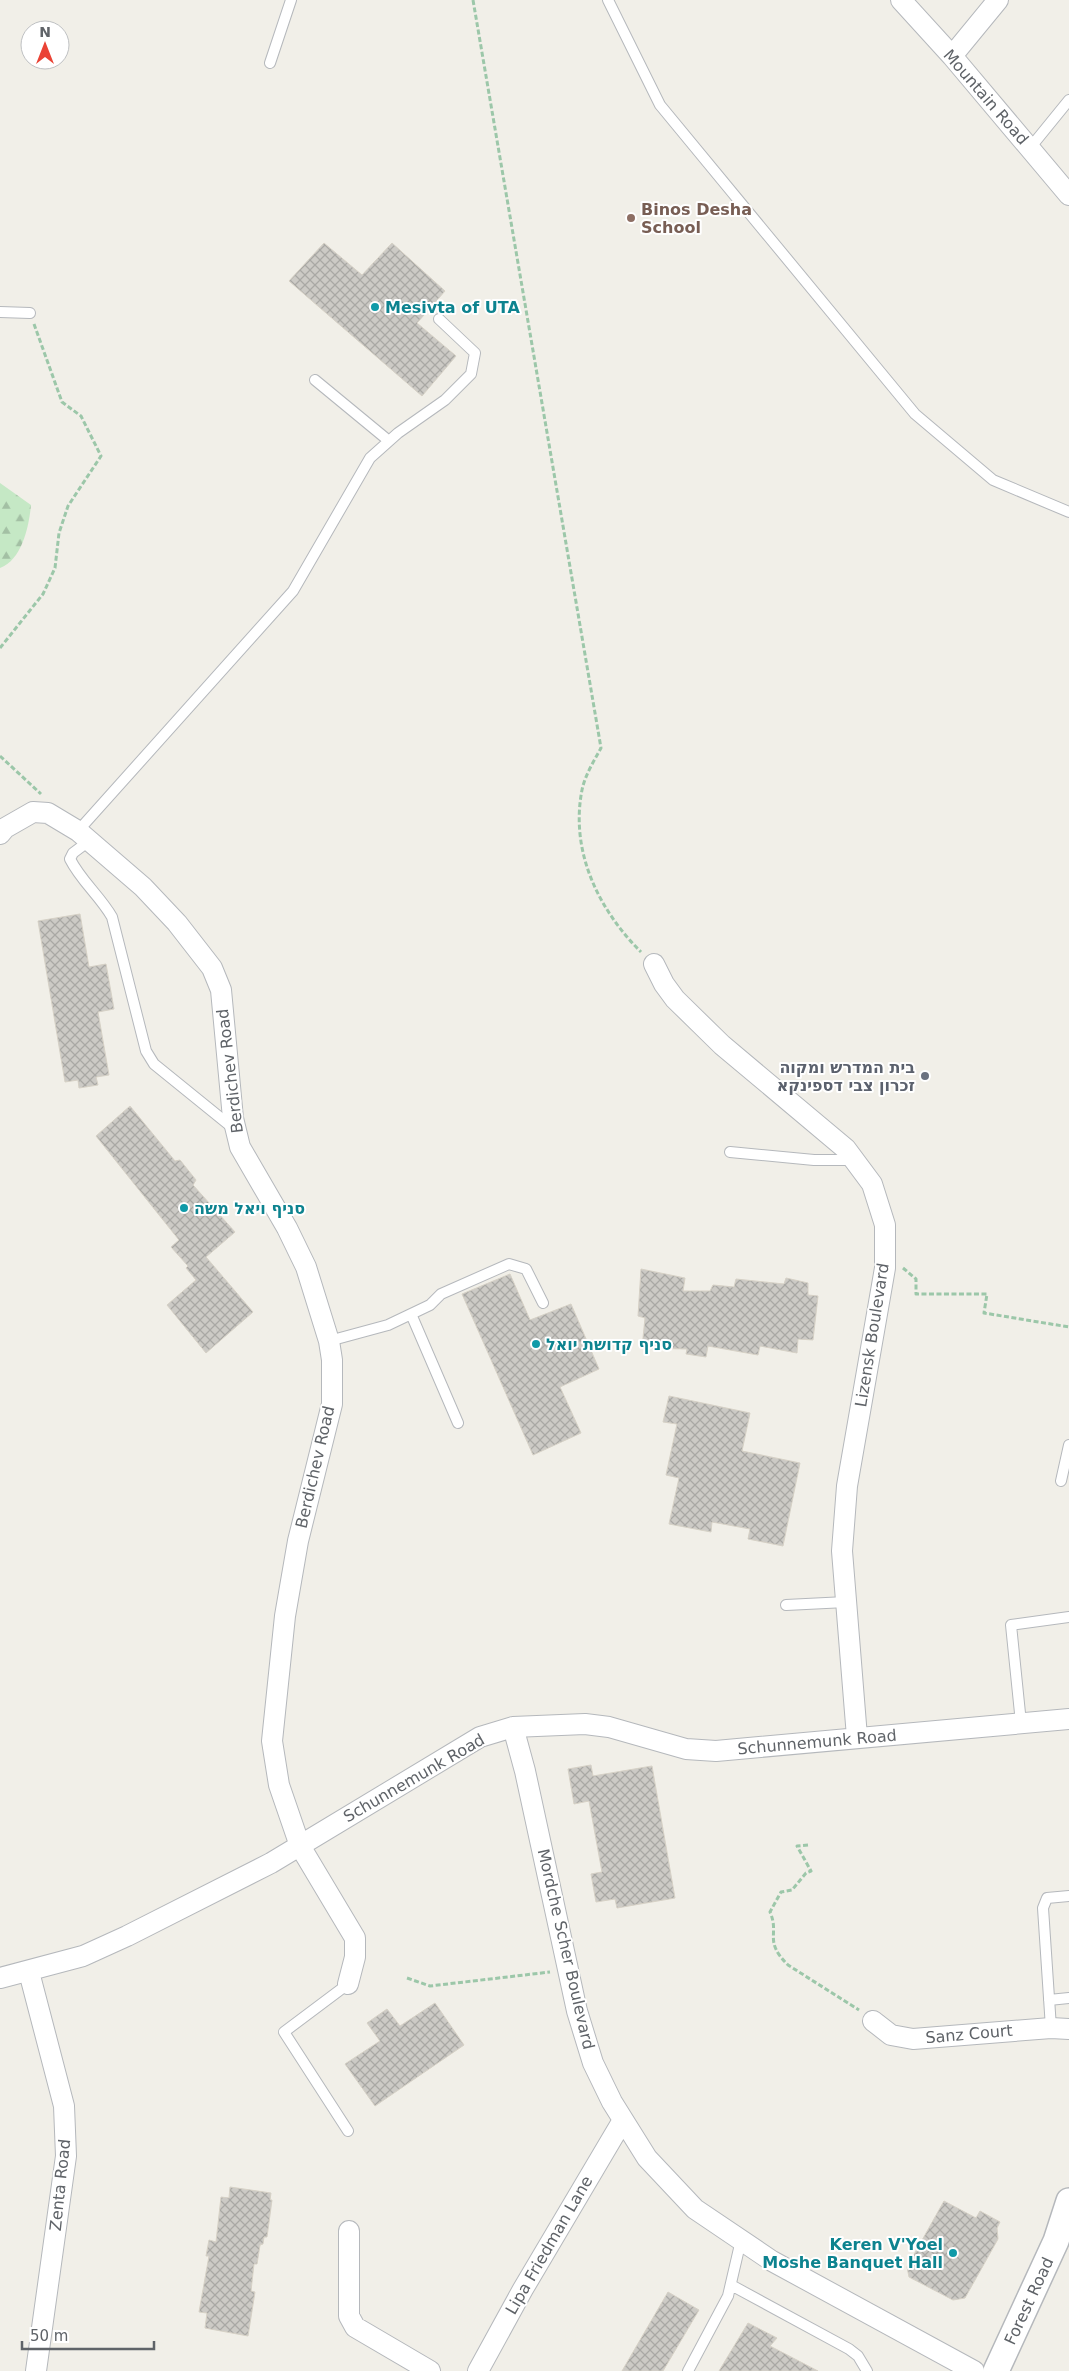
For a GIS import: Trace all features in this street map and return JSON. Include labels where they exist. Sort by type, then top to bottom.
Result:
[{"type":"street","name":"Mountain Road","points":[[901,0],[952,56],[1069,195]]},
{"type":"street","points":[[952,56],[998,0]]},
{"type":"street","points":[[0,834],[4,828],[33,812],[48,814]]},
{"type":"street","name":"Berdichev Road","points":[[48,814],[83,836],[143,887],[177,923],[212,968],[221,990],[233,1118],[240,1146],[287,1228],[306,1267],[329,1341],[332,1360],[332,1404],[298,1541],[285,1616],[272,1741],[279,1785],[300,1846],[355,1938],[355,1957],[348,1984]]},
{"type":"street","name":"Lizensk Boulevard","points":[[654,964],[664,984],[675,999],[722,1046],[846,1150],[872,1184],[885,1225],[885,1268],[847,1486],[842,1551],[857,1737]]},
{"type":"street","name":"Schunnemunk Road","points":[[0,1978],[29,1972],[83,1956],[127,1936],[271,1863],[480,1737],[513,1727],[593,1725],[609,1727],[686,1749],[716,1751],[1069,1719]]},
{"type":"street","name":"Mordche Scher Boulevard","points":[[513,1727],[525,1771],[577,2011],[593,2063],[623,2120],[647,2158],[695,2209],[772,2261],[974,2371]]},
{"type":"street","name":"Zenta Road","points":[[29,1972],[64,2106],[66,2156],[36,2371]]},
{"type":"street","name":"Sanz Court","points":[[874,2021],[891,2035],[913,2039],[1060,2029]]},
{"type":"street","name":"Lipa Friedman Lane","points":[[478,2371],[523,2289],[623,2120]]},
{"type":"street","name":"Forest Road","points":[[996,2371],[1056,2241],[1069,2201]]},
{"type":"street","points":[[350,2231],[349,2316],[355,2327],[430,2371]]},
{"type":"lane","points":[[270,63],[291,0]]},
{"type":"lane","points":[[608,0],[660,105],[915,414],[993,480],[1069,512]]},
{"type":"lane","points":[[1030,148],[1069,100]]},
{"type":"lane","points":[[0,312],[30,313]]},
{"type":"lane","points":[[236,1131],[154,1064],[146,1051],[112,917],[106,906],[79,874],[70,860],[83,836],[293,591],[370,458],[389,441],[446,400],[471,374],[475,353],[439,319]]},
{"type":"lane","points":[[315,380],[389,441]]},
{"type":"lane","points":[[730,1152],[814,1160],[854,1160]]},
{"type":"lane","points":[[329,1341],[388,1325],[430,1304],[441,1294],[509,1264],[526,1269],[543,1303]]},
{"type":"lane","points":[[411,1314],[458,1423]]},
{"type":"lane","points":[[1060,1481],[1069,1445]]},
{"type":"lane","points":[[786,1606],[846,1602]]},
{"type":"lane","points":[[1021,1723],[1011,1625],[1069,1617]]},
{"type":"lane","points":[[1060,2029],[1048,2000],[1043,1908],[1047,1898],[1069,1896]]},
{"type":"lane","points":[[348,1984],[284,2032],[348,2131]]},
{"type":"lane","points":[[1048,2000],[1069,1998]]},
{"type":"lane","points":[[688,2371],[728,2296],[741,2240]]},
{"type":"lane","points":[[731,2286],[849,2348],[858,2356],[867,2371]]},
{"type":"path","points":[[473,0],[601,748],[582,788],[579,816],[580,842],[587,871],[598,895],[622,933],[654,964]]},
{"type":"path","points":[[0,648],[43,594],[55,568],[59,533],[68,506],[101,456],[80,416],[62,402],[30,313]]},
{"type":"path","points":[[0,756],[41,795],[48,814]]},
{"type":"path","points":[[885,1268],[904,1268],[916,1279],[916,1294],[987,1294],[984,1313],[1069,1327]]},
{"type":"path","points":[[808,1844],[797,1846],[811,1871],[806,1873],[792,1890],[781,1892],[770,1912],[772,1918],[772,1944],[779,1956],[788,1965],[850,2003],[874,2021]]},
{"type":"path","points":[[407,1978],[430,1986],[568,1970]]},
{"type":"green space","points":[[0,483],[31,505],[26,532],[19,550],[8,564],[0,568]]},
{"type":"building","name":"Mesivta of UTA","points":[[324,243],[362,275],[392,243],[445,291],[417,323],[456,356],[422,396],[289,281]]},
{"type":"building","points":[[80,914],[89,967],[106,964],[114,1009],[98,1012],[109,1075],[96,1077],[98,1085],[79,1088],[78,1080],[65,1082],[38,921]]},
{"type":"building","name":"סניף ויאל משה","points":[[130,1106],[175,1161],[180,1160],[196,1180],[193,1185],[235,1232],[206,1257],[253,1312],[206,1353],[167,1305],[196,1280],[186,1268],[188,1266],[171,1247],[179,1240],[96,1136]]},
{"type":"building","points":[[641,1269],[685,1278],[683,1291],[710,1291],[713,1285],[734,1287],[736,1279],[784,1284],[786,1278],[808,1283],[808,1295],[818,1296],[813,1340],[798,1339],[797,1353],[760,1346],[758,1355],[708,1346],[706,1357],[686,1354],[687,1349],[642,1348],[645,1318],[638,1316]]},
{"type":"building","name":"סניף קדושת יואל","points":[[510,1274],[530,1320],[571,1304],[599,1369],[560,1387],[581,1433],[533,1455],[462,1294]]},
{"type":"building","points":[[669,1396],[750,1413],[742,1451],[800,1463],[783,1546],[748,1539],[750,1529],[712,1522],[711,1532],[669,1524],[679,1478],[666,1475],[677,1424],[663,1422]]},
{"type":"building","points":[[591,1765],[593,1776],[652,1766],[675,1898],[617,1908],[615,1899],[596,1902],[591,1874],[602,1872],[589,1801],[574,1804],[568,1769]]},
{"type":"building","points":[[435,2003],[464,2045],[375,2106],[345,2064],[380,2041],[367,2023],[387,2009],[400,2026]]},
{"type":"building","points":[[230,2187],[271,2193],[270,2200],[272,2200],[267,2237],[264,2237],[263,2244],[260,2245],[257,2264],[254,2264],[251,2291],[255,2292],[248,2336],[205,2328],[207,2313],[199,2312],[209,2256],[206,2256],[209,2240],[216,2242],[221,2197],[229,2198]]},
{"type":"building","name":"Keren V'Yoel Moshe Banquet Hall","points":[[944,2201],[976,2218],[980,2211],[1000,2222],[997,2228],[998,2239],[965,2298],[953,2300],[909,2277],[907,2267]]},
{"type":"building","points":[[668,2292],[699,2310],[663,2371],[622,2371]]},
{"type":"building","points":[[748,2323],[777,2338],[770,2346],[818,2371],[719,2371]]},
{"type":"place","name":"Binos Desha School","points":[[631,218]]},
{"type":"place","name":"Mesivta of UTA","points":[[375,307]]},
{"type":"place","name":"בית המדרש ומקוה זכרון צבי דספינקא","points":[[925,1076]]},
{"type":"place","name":"סניף ויאל משה","points":[[184,1208]]},
{"type":"place","name":"סניף קדושת יואל","points":[[536,1344]]},
{"type":"place","name":"Keren V'Yoel Moshe Banquet Hall","points":[[953,2253]]}]
